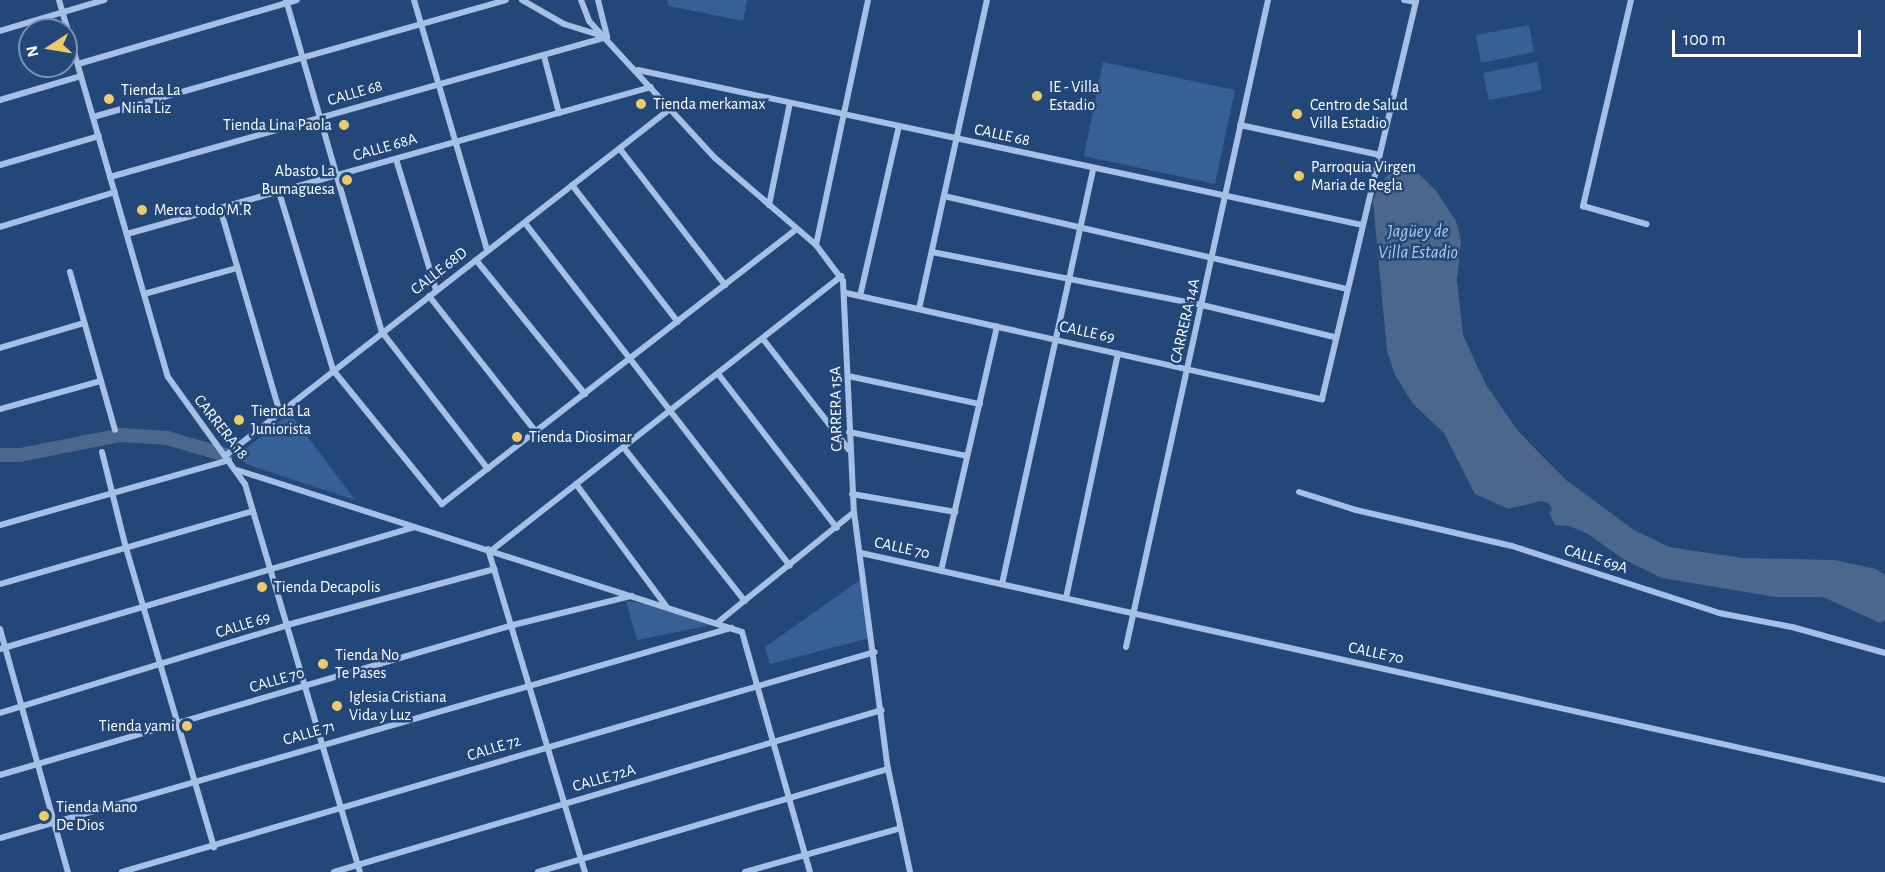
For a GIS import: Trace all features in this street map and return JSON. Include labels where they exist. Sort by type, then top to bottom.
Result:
[{"type":"street","name":"CARRERA 18","points":[[59,0],[65,18]]},
{"type":"street","points":[[0,31],[104,0]]},
{"type":"street","points":[[78,64],[297,0]]},
{"type":"street","points":[[414,0],[487,249]]},
{"type":"street","points":[[93,117],[506,0]]},
{"type":"street","points":[[522,0],[564,24],[607,38]]},
{"type":"street","name":"CARRERA 15A","points":[[581,0],[589,21],[638,70],[715,158],[816,245],[841,276],[846,293],[852,494],[875,652],[888,769],[898,829],[910,872]]},
{"type":"street","points":[[598,0],[607,38]]},
{"type":"street","points":[[816,245],[846,113],[868,0]]},
{"type":"street","points":[[919,309],[987,0]]},
{"type":"street","name":"CARRERA 14A","points":[[1126,647],[1227,196],[1240,125],[1268,0]]},
{"type":"street","points":[[932,252],[1069,281],[1202,305],[1334,337],[1416,1],[1404,0]]},
{"type":"street","points":[[1631,0],[1583,206],[1646,224]]},
{"type":"street","points":[[286,2],[382,332],[488,469]]},
{"type":"street","name":"CALLE 68","points":[[111,177],[438,83],[607,38]]},
{"type":"street","points":[[544,56],[559,113]]},
{"type":"street","name":"CARRERA 18","points":[[78,64],[168,377],[237,470],[253,511],[360,872]]},
{"type":"street","name":"CALLE 68","points":[[638,70],[1362,225]]},
{"type":"street","points":[[0,100],[81,76]]},
{"type":"street","name":"CALLE 68A","points":[[127,234],[651,87]]},
{"type":"street","points":[[769,205],[790,103]]},
{"type":"street","name":"CALLE 68D","points":[[0,525],[228,458],[333,370],[670,109]]},
{"type":"street","points":[[1240,125],[1380,155]]},
{"type":"street","points":[[860,296],[899,126]]},
{"type":"street","points":[[0,165],[99,136]]},
{"type":"street","points":[[620,149],[725,285]]},
{"type":"street","points":[[396,159],[436,290]]},
{"type":"street","points":[[1002,584],[1082,229],[1093,169]]},
{"type":"street","points":[[572,185],[678,322]]},
{"type":"street","points":[[0,227],[115,192]]},
{"type":"street","points":[[279,192],[333,370],[442,504],[797,229]]},
{"type":"street","points":[[944,196],[1346,289]]},
{"type":"street","points":[[220,208],[280,413]]},
{"type":"street","points":[[525,223],[790,566]]},
{"type":"street","points":[[476,260],[585,394]]},
{"type":"street","points":[[144,294],[237,268]]},
{"type":"street","points":[[70,272],[115,430]]},
{"type":"street","points":[[490,549],[719,375],[841,276]]},
{"type":"street","name":"CALLE 69","points":[[846,293],[1322,399],[1334,337]]},
{"type":"street","points":[[429,296],[536,432]]},
{"type":"street","points":[[0,348],[84,323]]},
{"type":"street","points":[[941,571],[997,326]]},
{"type":"street","points":[[763,339],[850,451]]},
{"type":"street","points":[[1066,598],[1118,352]]},
{"type":"street","points":[[719,375],[837,528]]},
{"type":"street","points":[[848,376],[980,404]]},
{"type":"street","points":[[0,409],[100,381]]},
{"type":"street","points":[[849,432],[967,456]]},
{"type":"street","points":[[624,448],[745,601]]},
{"type":"street","points":[[102,452],[126,548],[214,847]]},
{"type":"street","points":[[237,470],[490,549],[742,632],[787,798],[810,872]]},
{"type":"street","points":[[576,484],[666,606]]},
{"type":"street","name":"CALLE 69A","points":[[1299,492],[1356,510],[1512,546],[1708,610],[1885,653]]},
{"type":"street","points":[[852,494],[955,512]]},
{"type":"street","points":[[0,584],[253,511]]},
{"type":"street","points":[[717,623],[855,512]]},
{"type":"street","points":[[3,649],[416,526]]},
{"type":"street","points":[[490,549],[585,872]]},
{"type":"street","name":"CALLE 70","points":[[861,553],[1885,780]]},
{"type":"street","name":"CALLE 69","points":[[0,713],[287,626],[495,569]]},
{"type":"street","name":"CALLE 70","points":[[0,776],[513,625],[633,596]]},
{"type":"street","name":"CALLE 71","points":[[0,838],[528,683],[731,628]]},
{"type":"street","points":[[0,629],[3,649],[22,707],[68,872]]},
{"type":"street","name":"CALLE 72","points":[[122,872],[137,870],[342,809],[548,745],[875,652]]},
{"type":"street","name":"CALLE 72A","points":[[333,872],[882,710]]},
{"type":"street","points":[[538,872],[888,769]]},
{"type":"street","points":[[745,872],[898,829]]},
{"type":"shaded area","points":[[667,0],[747,0],[743,21],[669,6]]},
{"type":"shaded area","points":[[1529,25],[1534,52],[1481,63],[1476,35]]},
{"type":"shaded area","points":[[1103,62],[1235,90],[1215,184],[1084,156]]},
{"type":"shaded area","points":[[1537,62],[1542,90],[1489,100],[1483,73]]},
{"type":"shaded area","points":[[290,413],[355,500],[246,464],[238,455]]},
{"type":"shaded area","points":[[860,580],[870,638],[770,664],[765,647]]},
{"type":"shaded area","points":[[626,601],[657,606],[711,625],[637,640]]},
{"type":"water","name":"Jagüey de Villa Estadio","points":[[1414,169],[1436,191],[1456,221],[1461,241],[1457,280],[1463,335],[1486,385],[1518,431],[1566,480],[1634,530],[1669,547],[1742,558],[1835,560],[1876,569],[1885,575],[1885,620],[1880,623],[1823,597],[1775,597],[1662,578],[1623,559],[1588,534],[1569,526],[1555,525],[1549,513],[1552,510],[1549,503],[1541,501],[1509,509],[1475,494],[1444,433],[1413,404],[1395,375],[1387,351],[1373,201],[1379,185],[1390,173]]},
{"type":"waterway","points":[[0,455],[20,455],[121,435],[167,438],[226,455]]},
{"type":"place","name":"IE - Villa Estadio","points":[[1037,96]]},
{"type":"place","name":"Tienda La Niña Liz","points":[[109,99]]},
{"type":"place","name":"Tienda merkamax","points":[[641,104]]},
{"type":"place","name":"Centro de Salud Villa Estadio","points":[[1297,114]]},
{"type":"place","name":"Tienda Lina Paola","points":[[344,125]]},
{"type":"place","name":"Parroquia Virgen Maria de Regla","points":[[1299,176]]},
{"type":"place","name":"Abasto La Bumaguesa","points":[[347,180]]},
{"type":"place","name":"Merca todo M.R","points":[[142,210]]},
{"type":"place","name":"Tienda La Juniorista","points":[[239,420]]},
{"type":"place","name":"Tienda Diosimar","points":[[517,437]]},
{"type":"place","name":"Tienda Decapolis","points":[[262,587]]},
{"type":"place","name":"Tienda No Te Pases","points":[[323,664]]},
{"type":"place","name":"Iglesia Cristiana Vida y Luz","points":[[337,706]]},
{"type":"place","name":"Tienda yami","points":[[187,726]]},
{"type":"place","name":"Tienda Mano De Dios","points":[[44,816]]}]
